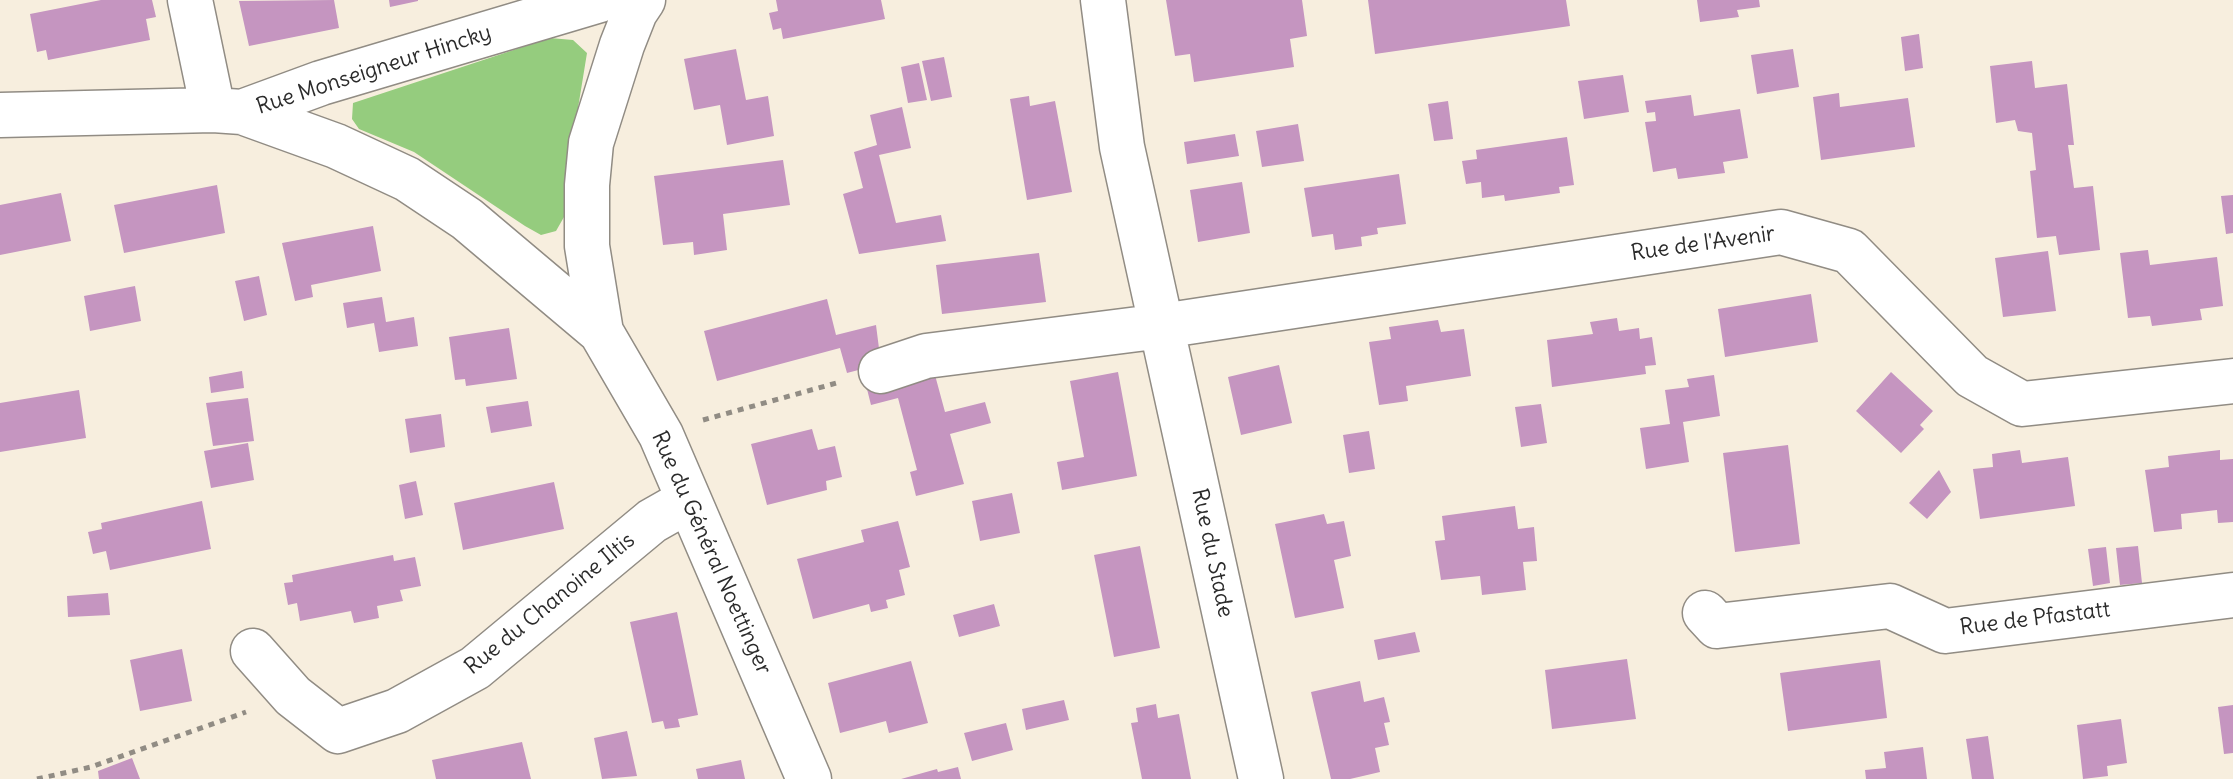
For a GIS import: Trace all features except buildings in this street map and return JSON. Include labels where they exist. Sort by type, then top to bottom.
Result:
[{"type":"street","points":[[190,0],[227,111]]},
{"type":"street","name":"Rue Monseigneur Hincky","points":[[0,115],[227,111],[600,0]]},
{"type":"street","name":"Rue du Général Noettinger","points":[[601,332],[587,246],[591,143],[622,45],[643,0]]},
{"type":"street","name":"Rue du Stade","points":[[1103,0],[1122,147],[1261,779]]},
{"type":"street","name":"Rue du Général Noettinger","points":[[227,111],[336,146],[407,179],[467,219],[601,332],[661,435],[809,779]]},
{"type":"street","name":"Rue de l'Avenir","points":[[1162,326],[1781,232],[1849,251],[1972,376],[2022,404],[2233,381]]},
{"type":"street","points":[[881,371],[926,356],[1162,326]]},
{"type":"street","name":"Rue du Chanoine Iltis","points":[[253,651],[293,696],[338,731],[397,711],[475,668],[652,521],[689,500]]},
{"type":"street","name":"Rue de Pfastatt","points":[[1705,613],[1717,626],[1890,606],[1945,631],[2233,595]]},
{"type":"path","points":[[661,435],[710,418],[881,371]]},
{"type":"path","points":[[37,779],[91,767],[293,696]]},
{"type":"green space","points":[[550,38],[573,40],[587,53],[564,217],[556,231],[541,235],[414,152],[359,129],[352,119],[353,103]]}]
